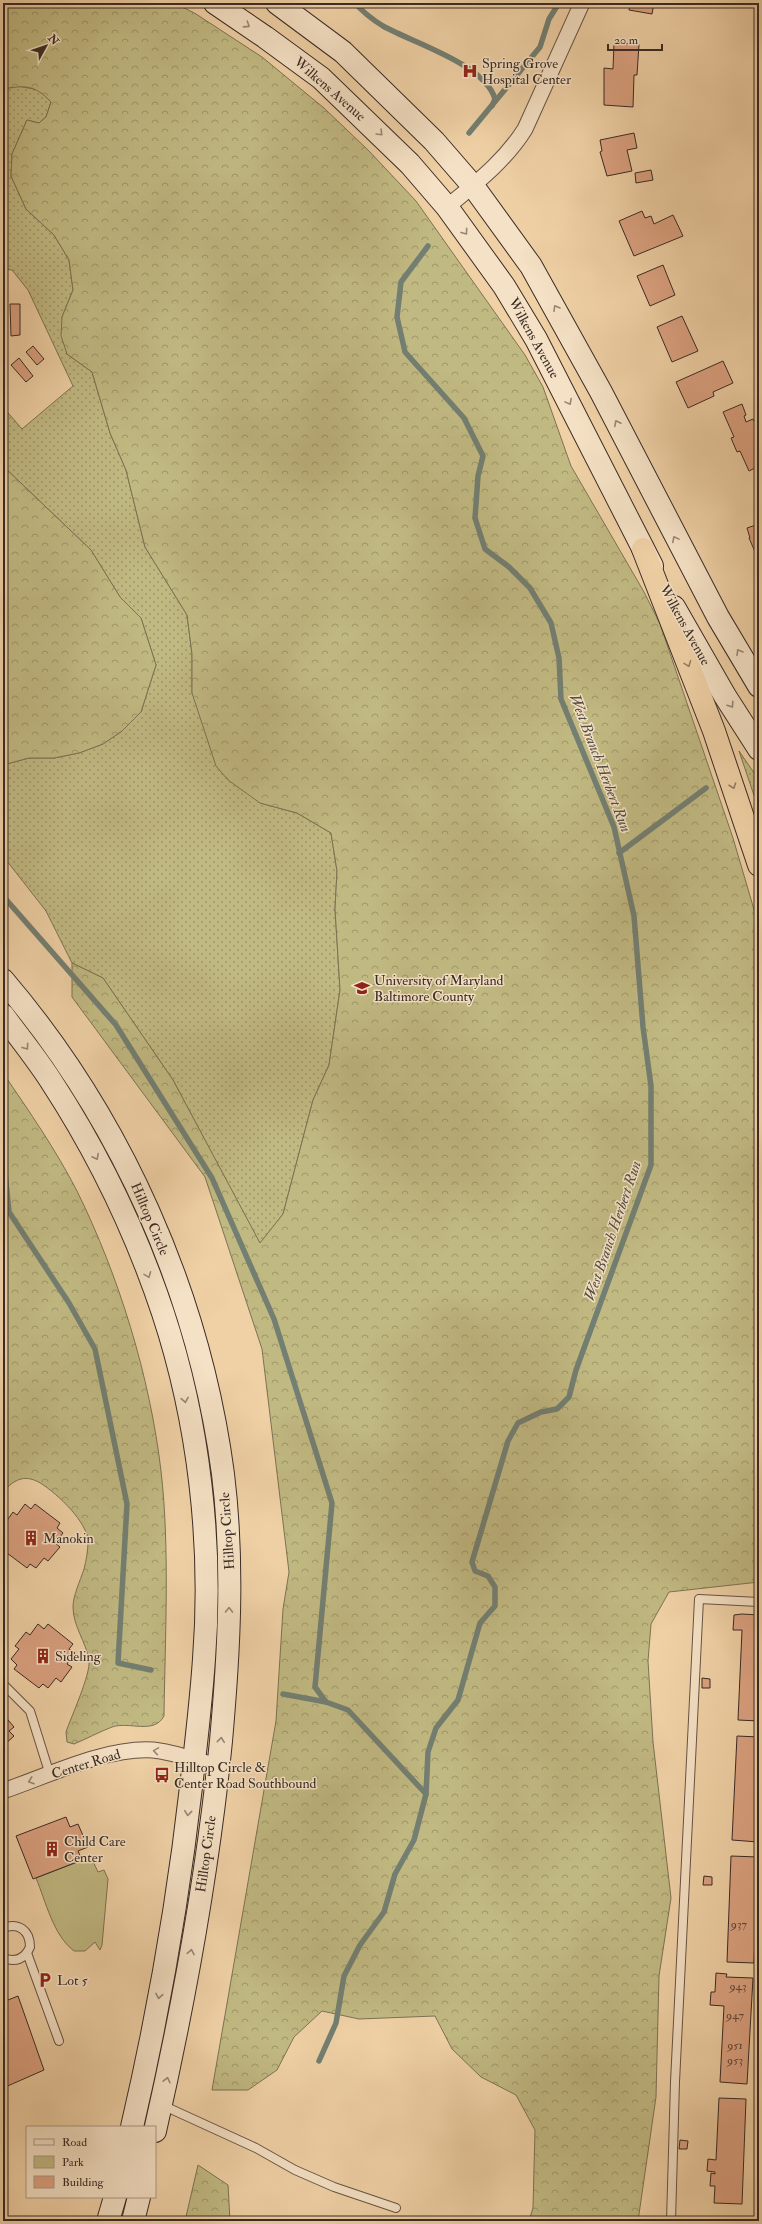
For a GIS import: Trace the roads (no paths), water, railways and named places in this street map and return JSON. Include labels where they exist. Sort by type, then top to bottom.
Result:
[{"type":"highway","points":[[643,549],[714,731],[759,865]]},
{"type":"street","name":"Wilkens Avenue","points":[[215,3],[265,36],[321,78],[410,164],[447,207],[504,286],[536,339],[643,549],[689,635],[758,746]]},
{"type":"street","points":[[277,3],[343,52],[388,93],[434,141],[473,186],[539,278],[601,392],[710,603],[759,686]]},
{"type":"street","points":[[447,207],[503,159],[526,129],[582,3]]},
{"type":"street","name":"Hilltop Circle","points":[[3,980],[70,1066],[114,1140],[151,1215],[183,1299],[205,1380],[223,1473],[229,1556],[229,1657],[218,1766],[205,1870],[170,2066],[156,2127]]},
{"type":"street","name":"Hilltop Circle","points":[[3,1015],[51,1081],[94,1153],[123,1212],[163,1313],[183,1384],[200,1480],[206,1564],[204,1657],[194,1760],[185,1842],[170,1941],[148,2059],[132,2126]]},
{"type":"street","name":"Center Road","points":[[3,1791],[112,1753],[154,1750],[218,1766]]},
{"type":"street","points":[[108,2221],[115,2198]]},
{"type":"street","points":[[133,2221],[139,2198]]},
{"type":"lane","points":[[671,2221],[675,2082],[699,1599],[759,1602]]},
{"type":"lane","points":[[3,1684],[30,1711],[50,1775]]},
{"type":"lane","points":[[3,1928],[16,1926],[27,1933],[30,1947],[27,1953],[16,1961],[3,1958]]},
{"type":"lane","points":[[27,1953],[59,2041]]},
{"type":"lane","points":[[161,2105],[334,2187],[396,2208]]},
{"type":"waterway","points":[[355,3],[368,16],[383,26],[429,47],[463,65],[478,75],[489,87],[495,99],[492,106]]},
{"type":"waterway","name":"West Branch Herbert Run","points":[[469,133],[540,47],[549,19],[559,3]]},
{"type":"waterway","name":"West Branch Herbert Run","points":[[319,2061],[336,2023],[344,1976],[360,1945],[384,1912],[395,1874],[414,1840],[426,1794],[428,1752],[436,1728],[458,1700],[480,1623],[495,1606],[495,1587],[488,1576],[475,1571],[472,1562],[508,1441],[518,1423],[541,1412],[557,1409],[569,1397],[576,1370],[651,1165],[651,1086],[643,1027],[634,916],[614,827],[561,699],[559,658],[551,623],[530,588],[509,567],[485,549],[475,518],[478,476],[483,456],[464,418],[405,352],[397,317],[401,282],[428,246]]},
{"type":"waterway","points":[[619,853],[706,788]]},
{"type":"waterway","points":[[3,896],[116,1025],[212,1178],[274,1319],[332,1503],[315,1687],[326,1702],[348,1710],[426,1794]]},
{"type":"waterway","points":[[3,1153],[9,1212],[69,1303],[95,1349],[127,1504],[118,1663],[151,1670]]},
{"type":"waterway","points":[[283,1694],[326,1702]]},
{"type":"place","name":"Spring Grove Hospital Center","points":[[470,71]]},
{"type":"place","name":"University of Maryland Baltimore County","points":[[362,988]]},
{"type":"place","name":"Manokin","points":[[31,1538]]},
{"type":"place","name":"Sideling","points":[[43,1656]]},
{"type":"place","name":"Hilltop Circle & Center Road Southbound","points":[[162,1775]]},
{"type":"place","name":"Child Care Center","points":[[52,1849]]},
{"type":"place","name":"Lot 5","points":[[45,1980]]}]
